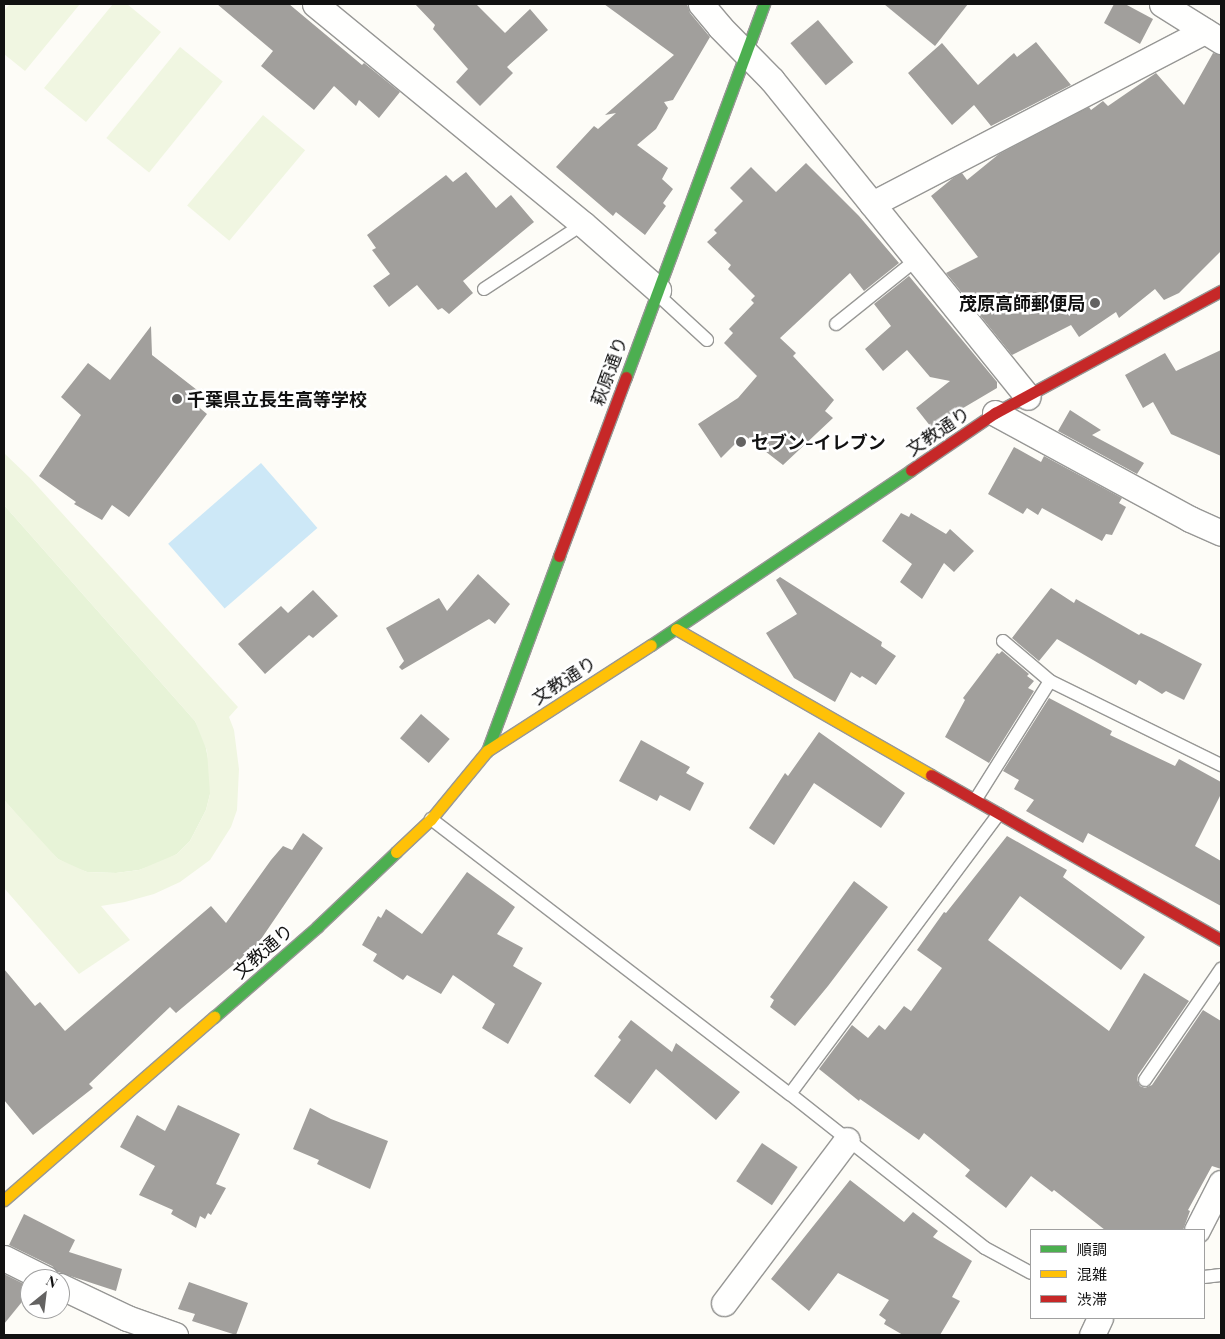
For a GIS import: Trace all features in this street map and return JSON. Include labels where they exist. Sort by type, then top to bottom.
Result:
[{"type":"street","points":[[315,4],[583,224],[657,292]]},
{"type":"street","points":[[701,4],[720,27],[772,80],[1028,397]]},
{"type":"street","name":"萩原通り","points":[[487,751],[764,4]]},
{"type":"street","points":[[1162,4],[1213,36]]},
{"type":"street","points":[[872,204],[1213,36]]},
{"type":"street","name":"文教通り","points":[[4,1200],[317,927],[431,819],[487,751],[676,629],[995,413],[1028,397],[1221,291]]},
{"type":"street","points":[[995,413],[1190,519],[1221,533]]},
{"type":"street","points":[[676,629],[1221,940]]},
{"type":"street","points":[[724,1303],[847,1140]]},
{"type":"street","points":[[1198,1229],[1221,1183]]},
{"type":"street","points":[[4,1258],[26,1269]]},
{"type":"street","points":[[70,1291],[126,1318],[175,1335]]},
{"type":"street","points":[[1092,1335],[1100,1319]]},
{"type":"lane","points":[[484,289],[583,224]]},
{"type":"lane","points":[[836,324],[916,260]]},
{"type":"lane","points":[[657,292],[707,340]]},
{"type":"lane","points":[[1003,641],[1050,682],[1221,765]]},
{"type":"lane","points":[[976,799],[1050,682]]},
{"type":"lane","points":[[790,1094],[999,814]]},
{"type":"lane","points":[[431,819],[790,1094],[985,1248],[1030,1273]]},
{"type":"lane","points":[[1145,1080],[1221,969]]},
{"type":"lane","points":[[1205,1276],[1221,1275]]},
{"type":"green space","points":[[10,4],[80,4],[25,71],[4,54],[4,11]]},
{"type":"green space","points":[[113,4],[127,4],[161,32],[86,122],[44,88]]},
{"type":"green space","points":[[180,47],[223,82],[149,173],[106,138]]},
{"type":"green space","points":[[263,115],[305,150],[229,241],[187,205]]},
{"type":"green space","points":[[4,453],[30,478],[238,707],[229,717],[234,730],[239,769],[237,810],[231,827],[210,860],[180,882],[154,894],[101,906],[130,940],[79,974],[4,888],[4,800],[58,859],[87,872],[116,873],[139,870],[177,854],[190,841],[206,810],[210,794],[207,751],[195,721],[4,505]]},
{"type":"green space","points":[[4,505],[195,721],[204,738],[210,769],[210,794],[206,810],[190,841],[177,854],[160,863],[139,870],[116,873],[87,872],[73,867],[58,859],[45,847],[4,800]]},
{"type":"water","points":[[261,463],[317,528],[225,609],[168,544]]},
{"type":"building","points":[[217,4],[289,4],[362,65],[364,63],[400,92],[379,118],[359,100],[356,106],[334,86],[314,110],[261,66],[273,51]]},
{"type":"building","points":[[415,4],[476,4],[505,33],[530,9],[548,30],[507,67],[513,73],[480,106],[456,82],[468,69],[433,29],[435,25]]},
{"type":"building","points":[[604,4],[687,4],[690,13],[710,37],[673,100],[664,102],[668,108],[656,129],[637,145],[668,168],[662,179],[673,189],[663,203],[666,206],[645,235],[616,212],[613,216],[556,167],[594,126],[598,129],[616,113],[605,115],[674,55]]},
{"type":"building","points":[[884,4],[968,4],[935,46]]},
{"type":"building","points":[[1114,4],[1125,4],[1153,19],[1140,44],[1104,23]]},
{"type":"building","points":[[818,20],[853,62],[826,85],[790,43]]},
{"type":"building","points":[[1036,42],[1071,85],[991,126],[974,105],[952,125],[908,73],[942,43],[978,85],[1014,53],[1017,57]]},
{"type":"building","points":[[1213,53],[1221,55],[1221,251],[1179,293],[1164,300],[1155,289],[1119,318],[1116,312],[1079,337],[1071,325],[1012,355],[946,273],[978,257],[931,196],[953,178],[962,173],[967,180],[999,154],[1089,107],[1091,110],[1103,101],[1108,106],[1156,73],[1184,105]]},
{"type":"building","points":[[806,163],[859,216],[899,263],[864,291],[850,273],[780,338],[796,353],[793,356],[834,400],[825,411],[833,418],[783,465],[744,435],[721,458],[698,424],[738,398],[757,376],[724,343],[733,333],[729,329],[754,303],[751,300],[755,296],[728,269],[731,265],[707,242],[717,233],[714,230],[743,201],[730,188],[751,167],[776,192]]},
{"type":"building","points":[[466,172],[496,208],[511,195],[534,222],[463,281],[473,293],[449,314],[442,308],[438,310],[417,285],[389,307],[373,286],[390,274],[372,250],[376,248],[367,235],[446,175],[453,182]]},
{"type":"building","points":[[909,276],[997,382],[997,388],[931,427],[916,408],[950,381],[930,377],[907,350],[883,371],[865,349],[891,326],[874,304]]},
{"type":"building","points":[[151,326],[152,355],[197,390],[190,400],[207,414],[129,517],[112,505],[102,520],[74,504],[76,502],[39,476],[81,415],[61,397],[88,363],[110,380]]},
{"type":"building","points":[[1221,350],[1221,456],[1171,434],[1153,402],[1143,408],[1125,375],[1165,353],[1176,371]]},
{"type":"building","points":[[1070,410],[1101,430],[1092,435],[1144,463],[1137,474],[1058,431]]},
{"type":"building","points":[[1014,447],[1041,462],[1044,456],[1122,498],[1119,503],[1126,507],[1112,535],[1106,534],[1102,541],[1042,508],[1038,515],[1027,508],[1023,514],[988,494]]},
{"type":"building","points":[[901,513],[909,517],[911,513],[946,534],[950,529],[974,551],[954,572],[944,563],[922,599],[900,582],[912,564],[882,541]]},
{"type":"building","points":[[478,574],[510,604],[495,624],[489,619],[402,670],[399,667],[404,661],[386,628],[439,598],[447,611]]},
{"type":"building","points":[[780,577],[882,642],[881,646],[896,656],[876,685],[862,676],[860,678],[851,672],[835,702],[794,678],[766,633],[797,614],[776,580]]},
{"type":"building","points":[[1051,588],[1074,603],[1076,599],[1139,635],[1141,633],[1202,664],[1184,700],[1166,691],[1162,694],[1139,680],[1136,685],[1057,639],[1039,661],[1012,638]]},
{"type":"building","points":[[313,590],[338,616],[313,638],[309,635],[265,674],[238,644],[281,606],[288,613]]},
{"type":"building","points":[[1002,651],[1029,674],[1027,676],[1034,681],[1028,688],[1034,691],[989,763],[945,737],[965,700],[963,698],[997,653],[999,654]]},
{"type":"building","points":[[1049,698],[1112,731],[1110,735],[1175,766],[1179,759],[1221,782],[1221,794],[1195,846],[1221,861],[1221,906],[1088,833],[1083,843],[1026,811],[1034,800],[1014,789],[1019,780],[1003,771]]},
{"type":"building","points":[[421,714],[450,739],[429,763],[400,738]]},
{"type":"building","points":[[819,732],[905,793],[881,828],[814,783],[774,845],[749,828],[785,773],[788,776]]},
{"type":"building","points":[[641,740],[690,767],[686,773],[704,783],[690,811],[660,795],[657,801],[619,781]]},
{"type":"building","points":[[303,833],[323,848],[257,945],[176,1013],[170,1007],[89,1084],[93,1088],[33,1135],[4,1100],[4,969],[35,1006],[40,1002],[65,1031],[211,906],[226,923],[271,860],[283,846],[292,850]]},
{"type":"building","points":[[1007,836],[1067,870],[1063,877],[1145,937],[1121,970],[1020,896],[988,940],[1109,1031],[1144,973],[1189,1001],[1138,1075],[1137,1080],[1140,1086],[1145,1088],[1152,1085],[1203,1010],[1221,1021],[1221,1169],[1212,1166],[1188,1210],[1190,1211],[1183,1229],[1104,1229],[1054,1190],[1052,1192],[1031,1176],[1006,1208],[965,1176],[970,1170],[924,1133],[919,1140],[860,1099],[859,1101],[819,1069],[852,1025],[868,1038],[879,1025],[885,1030],[904,1006],[911,1011],[942,968],[917,950],[944,912],[946,913]]},
{"type":"building","points":[[467,872],[515,907],[497,934],[523,948],[513,966],[542,983],[508,1044],[482,1028],[495,1004],[453,975],[441,994],[407,975],[403,980],[373,961],[377,954],[362,945],[378,916],[381,918],[386,909],[422,934]]},
{"type":"building","points":[[854,881],[888,907],[795,1026],[770,1007],[774,1000],[770,997]]},
{"type":"building","points":[[631,1020],[672,1052],[676,1043],[740,1092],[716,1120],[656,1069],[630,1104],[594,1076],[621,1040],[618,1037]]},
{"type":"building","points":[[178,1105],[240,1134],[216,1184],[226,1188],[211,1215],[208,1213],[205,1219],[200,1216],[196,1228],[171,1214],[173,1210],[139,1195],[155,1166],[120,1147],[137,1115],[165,1131]]},
{"type":"building","points":[[310,1108],[331,1119],[388,1141],[370,1189],[317,1164],[319,1160],[293,1149]]},
{"type":"building","points":[[762,1143],[798,1167],[772,1205],[736,1181]]},
{"type":"building","points":[[850,1180],[904,1222],[913,1212],[938,1231],[933,1237],[972,1261],[952,1297],[960,1301],[940,1335],[903,1335],[884,1324],[886,1320],[879,1315],[889,1300],[838,1273],[809,1311],[771,1279]]},
{"type":"building","points":[[24,1214],[75,1240],[69,1252],[122,1269],[116,1291],[70,1276],[70,1269],[55,1269],[9,1245]]},
{"type":"building","points":[[4,1274],[20,1282],[20,1304],[4,1324]]},
{"type":"building","points":[[189,1282],[248,1303],[236,1335],[192,1321],[195,1314],[178,1309]]},
{"type":"traffic: fast","points":[[626,377],[764,4]]},
{"type":"traffic: fast","points":[[651,645],[911,470]]},
{"type":"traffic: fast","points":[[487,751],[559,556]]},
{"type":"traffic: fast","points":[[214,1017],[317,927],[396,852]]},
{"type":"traffic: slow","points":[[676,629],[931,775]]},
{"type":"traffic: slow","points":[[396,852],[431,819],[487,751],[651,645]]},
{"type":"traffic: slow","points":[[4,1200],[214,1017]]},
{"type":"traffic: jam","points":[[911,470],[995,413],[1221,291]]},
{"type":"traffic: jam","points":[[559,556],[626,377]]},
{"type":"traffic: jam","points":[[931,775],[1221,940]]},
{"type":"place","name":"茂原高師郵便局","points":[[1095,303]]},
{"type":"place","name":"千葉県立長生高等学校","points":[[177,399]]},
{"type":"place","name":"セブン-イレブン","points":[[741,442]]}]
